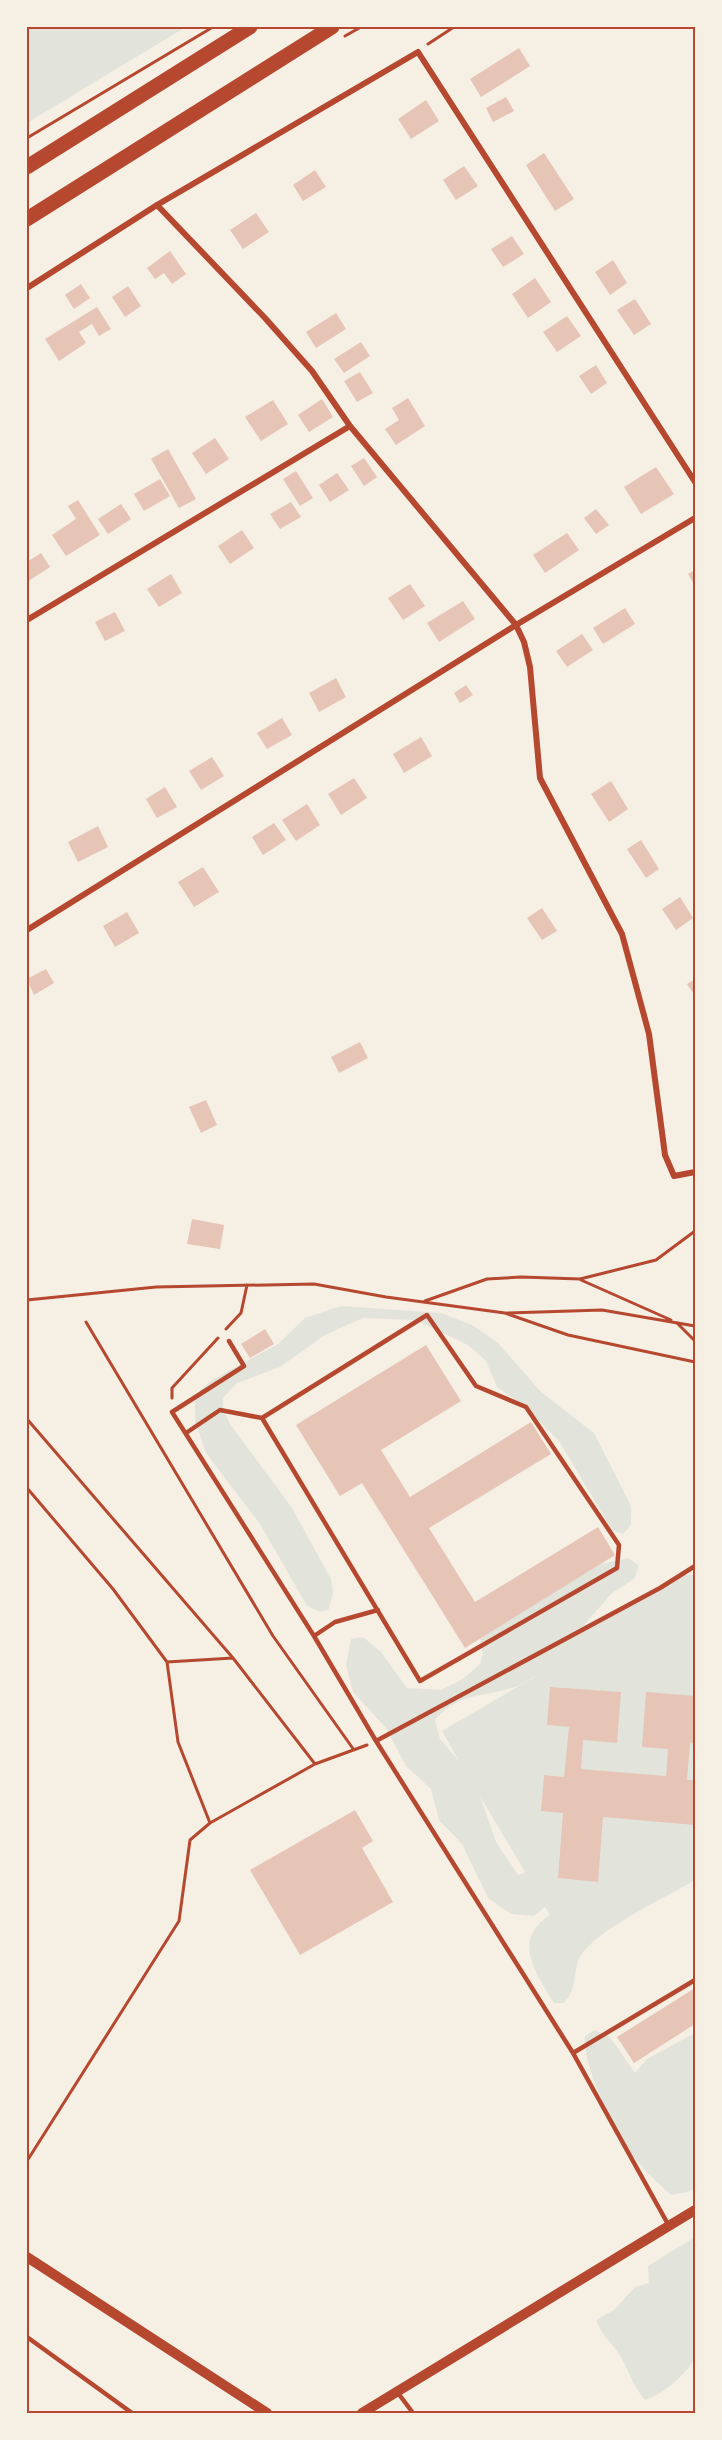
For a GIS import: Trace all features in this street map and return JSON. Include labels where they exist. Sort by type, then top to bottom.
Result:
[{"type":"main road","points":[[27,167],[250,27]]},
{"type":"main road","points":[[27,219],[332,27]]},
{"type":"street","points":[[27,288],[157,205],[418,52],[695,482]]},
{"type":"street","points":[[157,205],[312,370],[351,426],[516,625],[524,642],[530,667],[540,778],[622,934],[649,1035],[665,1155],[674,1176],[695,1172]]},
{"type":"street","points":[[27,620],[351,426]]},
{"type":"street","points":[[27,930],[516,625],[695,518]]},
{"type":"street","points":[[363,2413],[695,2210]]},
{"type":"street","points":[[27,2257],[267,2413]]},
{"type":"lane","points":[[186,1433],[220,1410],[262,1418],[427,1315],[476,1386],[526,1407],[619,1545],[617,1568],[420,1681],[262,1418]]},
{"type":"lane","points":[[229,1341],[244,1366],[172,1412],[573,2053],[669,2226]]},
{"type":"lane","points":[[376,1741],[660,1588],[695,1566]]},
{"type":"lane","points":[[314,1636],[335,1622],[378,1610]]},
{"type":"lane","points":[[573,2053],[695,1980]]},
{"type":"lane","points":[[27,2337],[132,2413]]},
{"type":"lane","points":[[398,2393],[413,2413]]},
{"type":"path","points":[[27,138],[213,27]]},
{"type":"path","points":[[418,52],[454,27]]},
{"type":"path","points":[[423,1302],[487,1279],[521,1277],[580,1279],[656,1260],[695,1231]]},
{"type":"path","points":[[580,1279],[677,1323],[695,1341]]},
{"type":"path","points":[[27,1300],[156,1287],[314,1284],[505,1313],[602,1310],[695,1326]]},
{"type":"path","points":[[172,1388],[241,1313],[247,1285]]},
{"type":"path","points":[[505,1313],[568,1335],[695,1362]]},
{"type":"path","points":[[86,1322],[273,1636],[354,1750]]},
{"type":"path","points":[[27,1419],[232,1658],[315,1764]]},
{"type":"path","points":[[27,1488],[113,1590],[167,1662],[178,1742],[210,1823]]},
{"type":"path","points":[[167,1662],[232,1658]]},
{"type":"path","points":[[27,2161],[179,1921],[190,1840],[210,1823],[315,1764],[376,1741]]},
{"type":"shaded area","points":[[27,27],[186,27],[27,123]]},
{"type":"shaded area","points":[[341,1306],[441,1313],[472,1325],[497,1342],[541,1392],[594,1433],[631,1506],[631,1525],[623,1534],[612,1530],[559,1441],[525,1407],[497,1387],[486,1361],[468,1345],[416,1320],[363,1318],[325,1335],[280,1367],[237,1383],[223,1398],[223,1408],[230,1424],[292,1508],[331,1579],[333,1593],[329,1609],[320,1612],[307,1606],[260,1524],[206,1453],[195,1421],[195,1400],[200,1390],[212,1380],[278,1344],[305,1318]]},
{"type":"shaded area","points":[[629,1558],[639,1566],[634,1579],[612,1593],[583,1626],[680,1575],[695,1575],[695,1880],[600,1936],[580,1957],[568,1998],[563,2003],[554,2003],[535,1969],[529,1946],[538,1925],[550,1915],[545,1907],[534,1916],[511,1914],[488,1898],[462,1844],[439,1820],[431,1789],[406,1766],[386,1728],[353,1692],[346,1665],[351,1639],[363,1637],[381,1652],[407,1688],[441,1690],[463,1679],[480,1664],[483,1654],[479,1634],[592,1566]],"holes":[[[538,1675],[442,1731],[459,1761],[440,1739],[435,1720],[453,1704],[518,1686]],[[480,1796],[525,1872],[524,1873],[518,1875],[496,1842]]]},
{"type":"shaded area","points":[[594,2030],[610,2037],[635,2073],[647,2059],[695,2033],[695,2188],[688,2192],[671,2195],[645,2169],[622,2140],[604,2105],[588,2060],[585,2037]]},
{"type":"shaded area","points":[[695,2237],[695,2359],[673,2383],[660,2393],[645,2400],[621,2357],[596,2320],[614,2310],[635,2287],[649,2283],[648,2266]]},
{"type":"building","points":[[519,48],[530,66],[481,97],[470,79]]},
{"type":"building","points":[[506,97],[514,111],[493,122],[486,108]]},
{"type":"building","points":[[426,100],[439,121],[411,139],[398,119]]},
{"type":"building","points":[[544,153],[574,199],[555,211],[526,165]]},
{"type":"building","points":[[464,166],[478,186],[456,200],[443,180]]},
{"type":"building","points":[[315,170],[326,187],[303,201],[293,185]]},
{"type":"building","points":[[256,213],[269,232],[243,249],[230,230]]},
{"type":"building","points":[[512,236],[524,254],[503,267],[491,249]]},
{"type":"building","points":[[170,251],[186,274],[172,284],[164,273],[155,279],[147,268]]},
{"type":"building","points":[[613,260],[627,283],[610,295],[595,272]]},
{"type":"building","points":[[535,278],[551,302],[528,318],[512,294]]},
{"type":"building","points":[[81,284],[90,298],[74,309],[65,295]]},
{"type":"building","points":[[128,286],[141,306],[125,317],[112,297]]},
{"type":"building","points":[[635,299],[651,324],[634,335],[617,310]]},
{"type":"building","points":[[97,307],[111,329],[99,336],[92,324],[79,332],[86,343],[59,361],[45,339]]},
{"type":"building","points":[[336,313],[346,329],[316,348],[306,332]]},
{"type":"building","points":[[567,316],[581,336],[557,352],[543,332]]},
{"type":"building","points":[[361,342],[370,356],[344,373],[334,359]]},
{"type":"building","points":[[596,365],[607,383],[591,394],[579,376]]},
{"type":"building","points":[[360,372],[373,393],[357,402],[344,381]]},
{"type":"building","points":[[408,398],[425,426],[396,445],[385,429],[399,420],[392,408]]},
{"type":"building","points":[[322,399],[333,417],[309,432],[298,415]]},
{"type":"building","points":[[273,400],[288,424],[261,441],[245,417]]},
{"type":"building","points":[[215,438],[229,459],[206,474],[192,453]]},
{"type":"building","points":[[168,449],[196,499],[179,508],[151,459]]},
{"type":"building","points":[[364,458],[377,477],[364,486],[351,466]]},
{"type":"building","points":[[656,467],[674,494],[641,514],[624,487]]},
{"type":"building","points":[[296,471],[313,498],[300,506],[283,479]]},
{"type":"building","points":[[337,473],[349,490],[330,502],[319,485]]},
{"type":"building","points":[[160,479],[170,496],[144,511],[134,494]]},
{"type":"building","points":[[78,500],[100,535],[66,556],[52,535],[76,519],[68,506]]},
{"type":"building","points":[[291,502],[301,517],[280,529],[270,514]]},
{"type":"building","points":[[121,504],[131,519],[108,534],[98,519]]},
{"type":"building","points":[[596,509],[609,525],[596,534],[584,518]]},
{"type":"building","points":[[242,530],[254,548],[230,564],[218,546]]},
{"type":"building","points":[[567,533],[579,550],[545,573],[533,555]]},
{"type":"building","points":[[41,553],[50,567],[27,582],[27,562]]},
{"type":"building","points":[[695,570],[695,586],[688,574]]},
{"type":"building","points":[[171,574],[182,593],[159,607],[147,589]]},
{"type":"building","points":[[410,584],[425,606],[403,620],[388,598]]},
{"type":"building","points":[[463,601],[475,619],[439,642],[427,623]]},
{"type":"building","points":[[625,608],[635,624],[603,644],[593,628]]},
{"type":"building","points":[[115,612],[125,631],[105,641],[95,622]]},
{"type":"building","points":[[582,634],[593,650],[567,667],[556,651]]},
{"type":"building","points":[[336,678],[346,697],[319,712],[309,693]]},
{"type":"building","points":[[466,685],[473,695],[460,703],[454,693]]},
{"type":"building","points":[[282,718],[292,735],[267,749],[257,733]]},
{"type":"building","points":[[421,737],[432,756],[404,773],[393,754]]},
{"type":"building","points":[[212,757],[224,776],[201,790],[189,771]]},
{"type":"building","points":[[354,778],[367,798],[341,815],[328,794]]},
{"type":"building","points":[[611,781],[628,809],[609,822],[591,794]]},
{"type":"building","points":[[165,787],[177,807],[157,818],[146,799]]},
{"type":"building","points":[[307,804],[320,825],[296,841],[282,820]]},
{"type":"building","points":[[274,823],[286,840],[263,855],[252,837]]},
{"type":"building","points":[[98,826],[108,847],[78,862],[68,842]]},
{"type":"building","points":[[641,840],[659,869],[646,878],[627,849]]},
{"type":"building","points":[[203,867],[219,892],[194,907],[178,882]]},
{"type":"building","points":[[680,897],[693,918],[676,930],[662,909]]},
{"type":"building","points":[[542,908],[557,931],[542,940],[527,918]]},
{"type":"building","points":[[127,912],[139,933],[115,947],[103,926]]},
{"type":"building","points":[[46,969],[54,983],[34,995],[27,979]]},
{"type":"building","points":[[695,979],[695,996],[687,984]]},
{"type":"building","points":[[360,1042],[368,1058],[339,1073],[331,1057]]},
{"type":"building","points":[[206,1100],[217,1125],[201,1133],[189,1107]]},
{"type":"building","points":[[192,1219],[224,1225],[220,1249],[187,1244]]},
{"type":"building","points":[[265,1329],[274,1344],[250,1358],[241,1344]]},
{"type":"building","points":[[426,1345],[461,1401],[381,1450],[410,1497],[531,1422],[551,1454],[429,1528],[475,1602],[598,1527],[615,1555],[465,1648],[362,1483],[340,1496],[296,1425]]},
{"type":"building","points":[[550,1687],[621,1692],[617,1743],[583,1740],[581,1769],[666,1776],[668,1749],[642,1747],[646,1692],[695,1696],[695,1744],[690,1743],[687,1780],[695,1780],[695,1825],[603,1817],[598,1882],[558,1878],[563,1813],[541,1811],[544,1775],[564,1777],[569,1727],[547,1725]]},
{"type":"building","points":[[355,1810],[373,1841],[362,1848],[393,1902],[300,1955],[250,1870]]},
{"type":"building","points":[[695,1988],[695,2024],[634,2063],[617,2037]]}]
